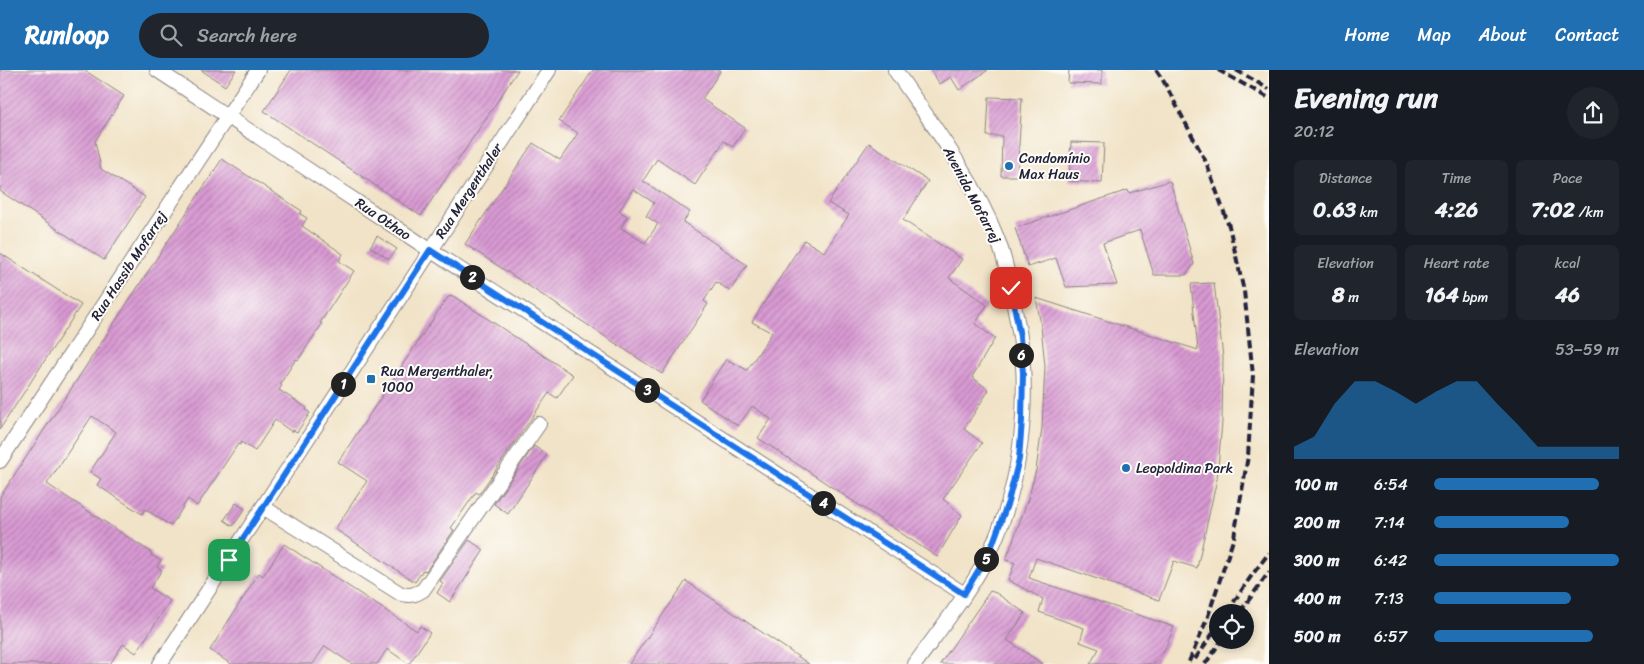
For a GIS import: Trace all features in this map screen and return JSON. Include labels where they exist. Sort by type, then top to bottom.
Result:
[{"type":"street","name":"Rua Othao","points":[[157,70],[430,250],[964,594]]},
{"type":"street","name":"Rua Hassib Mofarrej","points":[[0,461],[258,70]]},
{"type":"street","name":"Rua Mergenthaler","points":[[160,664],[549,70]]},
{"type":"street","name":"Avenida Mofarrej","points":[[895,70],[958,163],[996,236],[1005,262],[1020,337],[1023,373],[1019,459],[1008,502],[990,551],[964,594],[915,664]]},
{"type":"street","points":[[263,507],[401,594],[409,596],[417,594],[423,590],[539,424]]},
{"type":"building","points":[[0,70],[84,70],[124,96],[95,141],[101,169],[145,197],[104,260],[0,191]]},
{"type":"building","points":[[201,70],[236,70],[225,86]]},
{"type":"building","points":[[291,70],[518,70],[421,216],[264,111]]},
{"type":"building","points":[[593,70],[721,70],[702,99],[745,128],[733,147],[724,141],[695,185],[657,159],[643,181],[690,212],[683,222],[747,265],[730,291],[716,282],[704,301],[708,304],[662,374],[465,244],[533,143],[560,160],[578,133],[559,121]],"holes":[[[633,189],[654,203],[646,216],[658,224],[645,243],[621,228],[627,216],[619,211]]]},
{"type":"building","points":[[930,70],[988,70],[959,90],[951,77],[940,84]]},
{"type":"building","points":[[1069,70],[1102,70],[1102,84],[1068,83]]},
{"type":"building","points":[[989,97],[1022,98],[1017,176],[1001,176],[1002,136],[987,136]]},
{"type":"building","points":[[1071,142],[1104,143],[1102,183],[1069,181]]},
{"type":"building","points":[[869,143],[928,181],[903,220],[962,259],[949,278],[987,305],[975,324],[995,338],[972,377],[989,390],[964,429],[982,443],[943,499],[962,515],[937,557],[758,438],[771,419],[752,406],[738,426],[700,400],[726,359],[747,370],[772,333],[752,322],[804,240],[824,252],[849,215],[828,203]]},
{"type":"building","points":[[222,159],[302,211],[300,214],[307,218],[302,226],[343,254],[339,261],[354,271],[320,323],[322,324],[280,384],[282,385],[279,390],[307,408],[306,410],[310,413],[297,432],[293,430],[292,432],[275,420],[255,451],[241,442],[240,445],[238,444],[197,506],[188,499],[171,526],[145,509],[142,514],[97,485],[101,479],[90,472],[116,432],[92,416],[47,484],[152,553],[151,555],[161,561],[157,567],[162,570],[150,588],[170,601],[136,653],[123,644],[110,664],[0,664],[0,497]]},
{"type":"building","points":[[1170,181],[1194,264],[1186,275],[1154,275],[1140,230],[1103,243],[1117,285],[1066,287],[1056,258],[1028,267],[1015,228],[1128,190],[1129,193]]},
{"type":"building","points":[[377,236],[397,249],[389,259],[370,247]]},
{"type":"building","points":[[0,253],[81,305],[0,429]]},
{"type":"building","points":[[1214,283],[1223,357],[1222,422],[1217,479],[1197,568],[1174,561],[1159,600],[1036,558],[1029,578],[1174,627],[1164,651],[1155,664],[1090,664],[1099,649],[1080,642],[1084,628],[1039,612],[1043,599],[1008,580],[1015,563],[1006,560],[1029,496],[1036,470],[1042,428],[1045,366],[1036,298],[1198,350],[1191,284]]},
{"type":"building","points":[[453,296],[573,375],[557,398],[549,393],[479,494],[476,492],[451,528],[454,530],[426,571],[423,570],[415,582],[335,529],[367,481],[338,462],[445,301],[448,297]]},
{"type":"building","points":[[534,446],[547,455],[508,514],[494,504]]},
{"type":"building","points":[[236,503],[245,509],[233,526],[224,520]]},
{"type":"building","points":[[469,540],[484,550],[450,602],[437,593],[443,583],[440,581]]},
{"type":"building","points":[[284,544],[417,631],[420,626],[430,633],[409,664],[387,649],[377,664],[352,664],[325,646],[313,664],[231,664],[210,650],[259,573],[263,576]]},
{"type":"building","points":[[686,581],[809,664],[629,664]]},
{"type":"building","points":[[990,591],[1025,613],[1007,640],[1043,664],[940,664]]},
{"type":"railway","points":[[1156,70],[1206,162],[1229,226],[1244,291],[1253,375],[1248,456],[1234,537],[1207,619],[1188,664]]},
{"type":"railway","points":[[1218,70],[1269,98]]},
{"type":"railway","points":[[1236,70],[1269,89]]},
{"type":"railway","points":[[1232,604],[1269,553]]},
{"type":"railway","points":[[1246,604],[1269,572]]},
{"type":"railway","points":[[1195,659],[1209,639]]},
{"type":"railway","points":[[1205,664],[1216,649]]},
{"type":"place","name":"Condomínio Max Haus","points":[[1009,166]]},
{"type":"place","name":"Rua Mergenthaler, 1000","points":[[371,379]]},
{"type":"place","name":"Leopoldina Park","points":[[1126,468]]},
{"type":"route","points":[[229,560],[430,250],[964,594],[990,551],[1008,502],[1019,459],[1023,373],[1020,337],[1011,288]]}]
